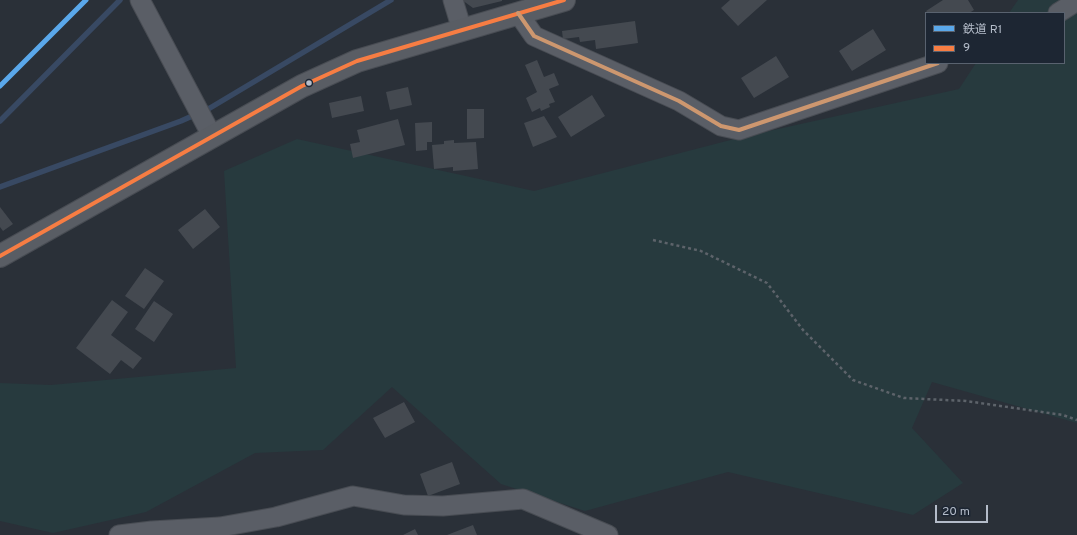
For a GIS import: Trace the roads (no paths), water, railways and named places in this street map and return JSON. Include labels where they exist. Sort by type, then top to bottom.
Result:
[{"type":"main road","points":[[0,256],[302,86],[357,61],[564,0]]},
{"type":"street","points":[[140,0],[212,136]]},
{"type":"street","points":[[453,0],[462,30]]},
{"type":"street","points":[[1060,12],[1077,1]]},
{"type":"street","points":[[518,13],[534,36],[679,101],[722,126],[739,130],[935,64]]},
{"type":"street","points":[[119,535],[152,530],[197,532],[220,526],[276,517],[353,496],[404,505],[443,506],[523,499],[608,535]]},
{"type":"waterway","points":[[0,121],[120,0]]},
{"type":"waterway","points":[[0,187],[181,121],[210,108],[391,0]]},
{"type":"rail line","name":"R1","points":[[0,86],[86,0]]}]
